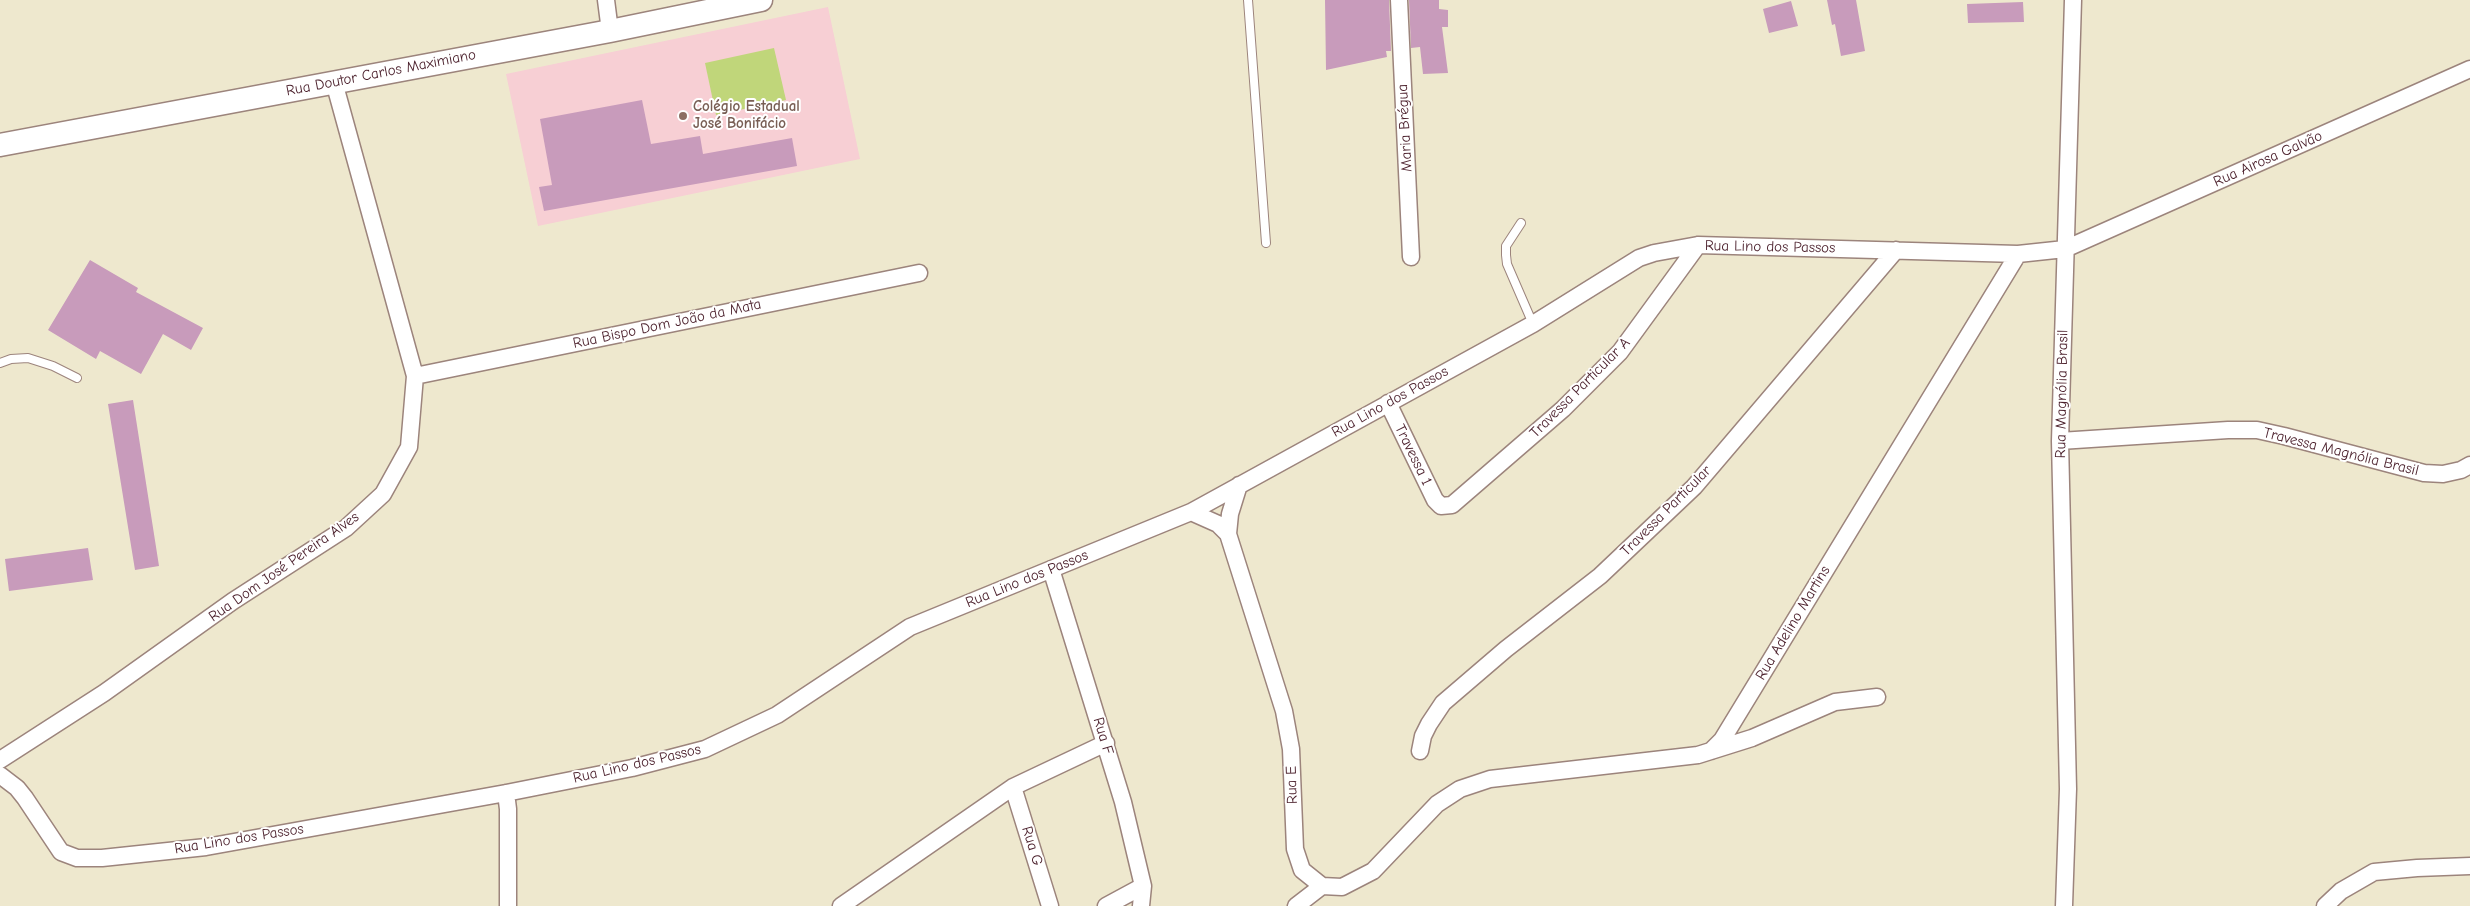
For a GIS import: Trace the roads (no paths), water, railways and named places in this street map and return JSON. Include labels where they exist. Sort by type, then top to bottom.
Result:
[{"type":"main road","name":"Rua Doutor Carlos Maximiano","points":[[0,145],[610,31],[761,0]]},
{"type":"street","points":[[606,0],[610,31]]},
{"type":"street","name":"Maria Brégua","points":[[1399,0],[1411,257]]},
{"type":"street","name":"Rua Magnólia Brasil","points":[[2064,906],[2068,788],[2060,442],[2072,0]]},
{"type":"street","name":"Rua Airosa Galvão","points":[[2066,249],[2470,69]]},
{"type":"street","name":"Rua Dom José Pereira Alves","points":[[0,760],[104,693],[233,602],[346,528],[383,494],[408,447],[415,376],[334,82]]},
{"type":"street","name":"Rua Lino dos Passos","points":[[0,775],[18,788],[61,852],[77,858],[206,847],[506,793],[632,768],[705,749],[777,715],[910,627],[1191,512],[1533,324],[1639,258],[1654,253],[1698,245],[2018,254],[2066,249]]},
{"type":"street","name":"Travessa Particular A","points":[[1441,506],[1452,505],[1563,409],[1620,352],[1698,245]]},
{"type":"street","name":"Travessa Particular","points":[[1420,751],[1423,736],[1443,703],[1506,649],[1600,576],[1694,487],[1896,250]]},
{"type":"street","name":"Rua Adelino Martins","points":[[1711,751],[1722,740],[2018,254]]},
{"type":"street","name":"Rua Bispo Dom João da Mata","points":[[415,376],[920,273]]},
{"type":"street","name":"Travessa 1","points":[[1388,403],[1435,500],[1441,506]]},
{"type":"street","name":"Travessa Magnólia Brasil","points":[[2060,442],[2228,430],[2257,430],[2424,473],[2443,474],[2461,470],[2470,465]]},
{"type":"street","name":"Rua E","points":[[1239,485],[1230,514],[1228,534],[1284,712],[1291,749],[1295,848],[1302,870],[1322,886]]},
{"type":"street","points":[[1191,512],[1218,524],[1228,534]]},
{"type":"street","name":"Rua F","points":[[1051,569],[1123,802],[1143,886],[1141,906]]},
{"type":"street","points":[[1296,906],[1322,886],[1342,887],[1372,871],[1437,804],[1460,789],[1490,780],[1698,755],[1752,738],[1835,702],[1877,696]]},
{"type":"street","points":[[841,906],[1013,787],[1106,743]]},
{"type":"street","name":"Rua G","points":[[1013,787],[1050,906]]},
{"type":"street","points":[[506,793],[508,809],[508,906]]},
{"type":"street","points":[[2325,906],[2341,891],[2374,872],[2470,866]]},
{"type":"street","points":[[1106,906],[1143,886]]},
{"type":"lane","points":[[1248,0],[1266,243]]},
{"type":"lane","points":[[1521,222],[1506,246],[1506,256],[1507,264],[1533,324]]},
{"type":"lane","points":[[0,363],[11,358],[28,358],[53,366],[77,378]]},
{"type":"place","name":"Colégio Estadual José Bonifácio","points":[[683,116]]}]
